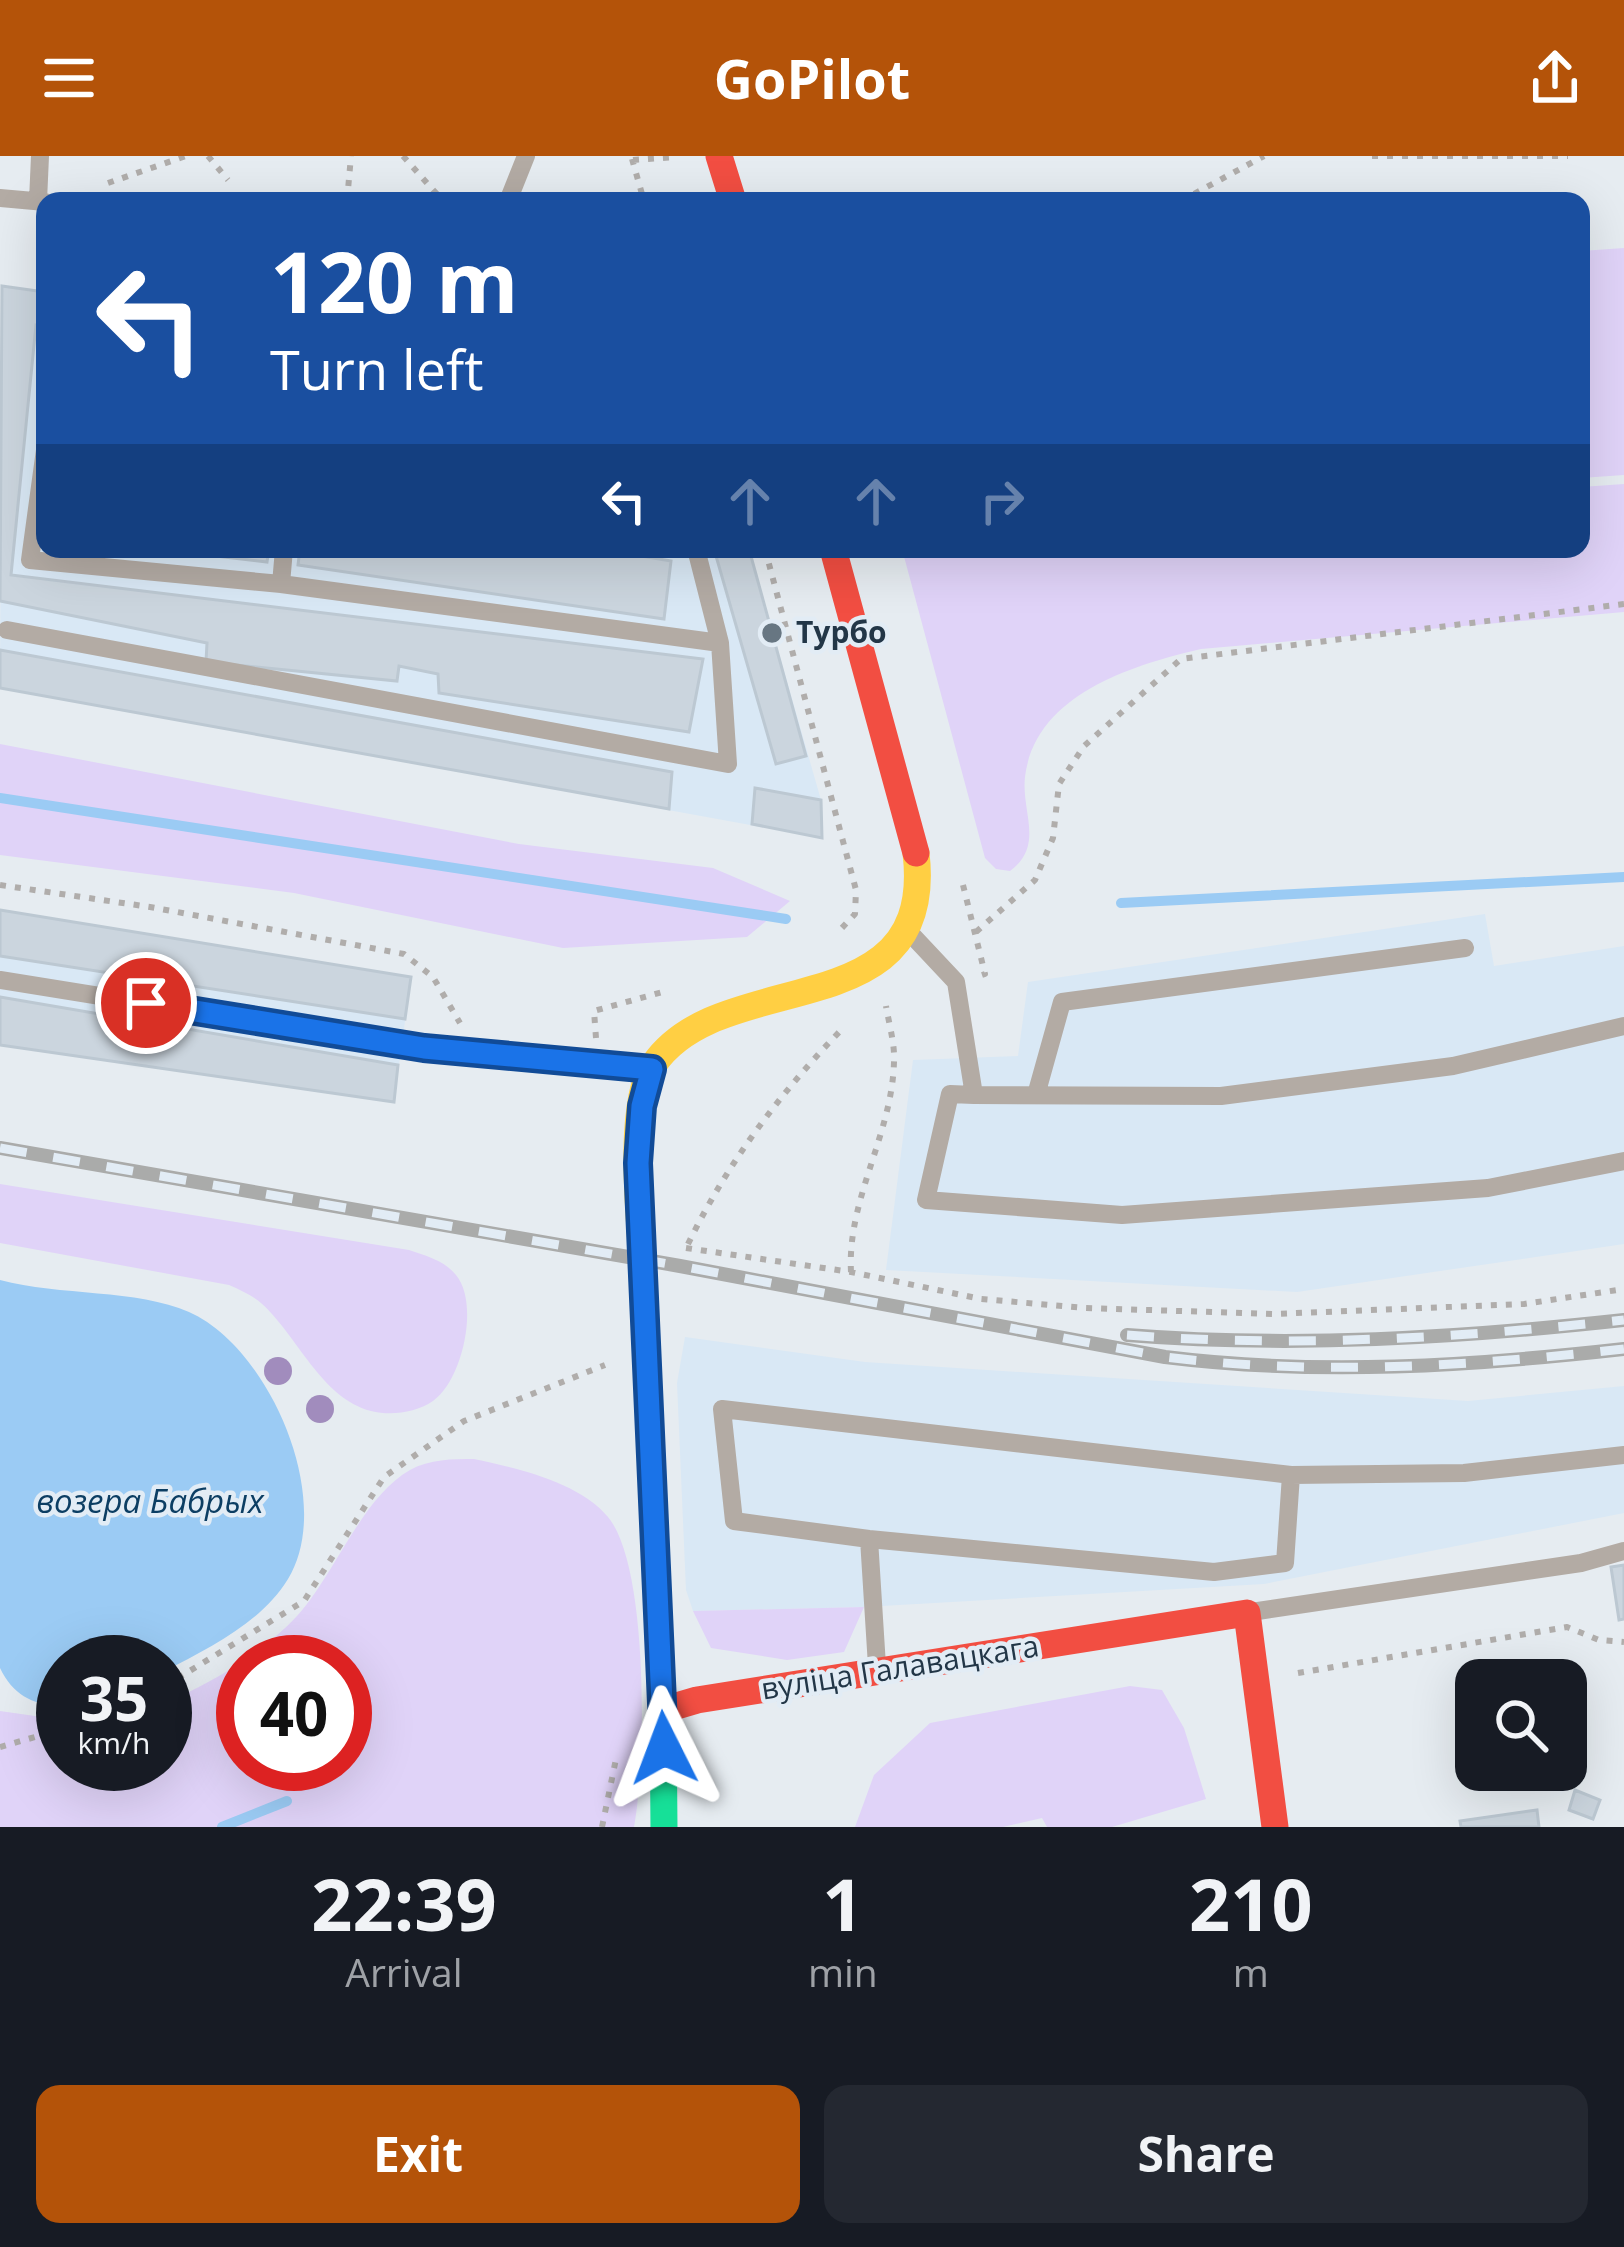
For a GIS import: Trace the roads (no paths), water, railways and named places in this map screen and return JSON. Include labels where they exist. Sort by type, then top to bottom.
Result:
[{"type":"street","points":[[719,156],[730,192]]},
{"type":"street","points":[[664,1827],[638,1163],[642,1106],[652,1069],[682,1035],[699,1027],[857,974],[882,957],[906,929],[918,891],[917,859],[835,558]]},
{"type":"street","points":[[1247,1613],[1275,1827]]},
{"type":"street","name":"вуліца Галавацкага","points":[[663,1710],[697,1700],[1247,1613]]},
{"type":"lane","points":[[40,156],[42,192]]},
{"type":"lane","points":[[512,192],[526,156]]},
{"type":"lane","points":[[0,198],[36,201]]},
{"type":"lane","points":[[36,515],[30,560],[281,584],[720,644]]},
{"type":"lane","points":[[281,584],[283,558]]},
{"type":"lane","points":[[7,630],[728,764],[720,644],[698,558]]},
{"type":"lane","points":[[906,929],[956,982],[974,1095]]},
{"type":"lane","points":[[1036,1095],[1062,1002],[1465,947]]},
{"type":"lane","points":[[0,980],[472,1053],[652,1069]]},
{"type":"lane","points":[[1624,1026],[1453,1066],[1221,1096],[950,1094],[926,1200],[1122,1215],[1488,1188],[1624,1161]]},
{"type":"lane","points":[[1291,1474],[1285,1563],[1214,1573],[869,1539],[734,1521],[722,1409],[1343,1477],[1464,1473],[1624,1455]]},
{"type":"lane","points":[[869,1539],[878,1670]]},
{"type":"lane","points":[[1247,1613],[1581,1563],[1624,1550]]},
{"type":"water","name":"возера Бабрых","points":[[0,1280],[122,1296],[189,1312],[218,1330],[245,1357],[286,1429],[299,1469],[304,1509],[301,1546],[288,1579],[264,1608],[228,1635],[216,1635],[216,1642],[192,1657],[192,1635],[36,1635],[36,1701],[11,1685],[0,1668]]},
{"type":"waterway","points":[[0,798],[786,919]]},
{"type":"waterway","points":[[1121,903],[1624,877]]},
{"type":"waterway","points":[[222,1827],[287,1801]]},
{"type":"railway","points":[[0,1148],[680,1266],[1165,1357],[1337,1367],[1509,1360],[1624,1349]]},
{"type":"railway","points":[[1127,1335],[1252,1341],[1376,1339],[1624,1320]]},
{"type":"place","name":"Турбо","points":[[772,633]]}]
